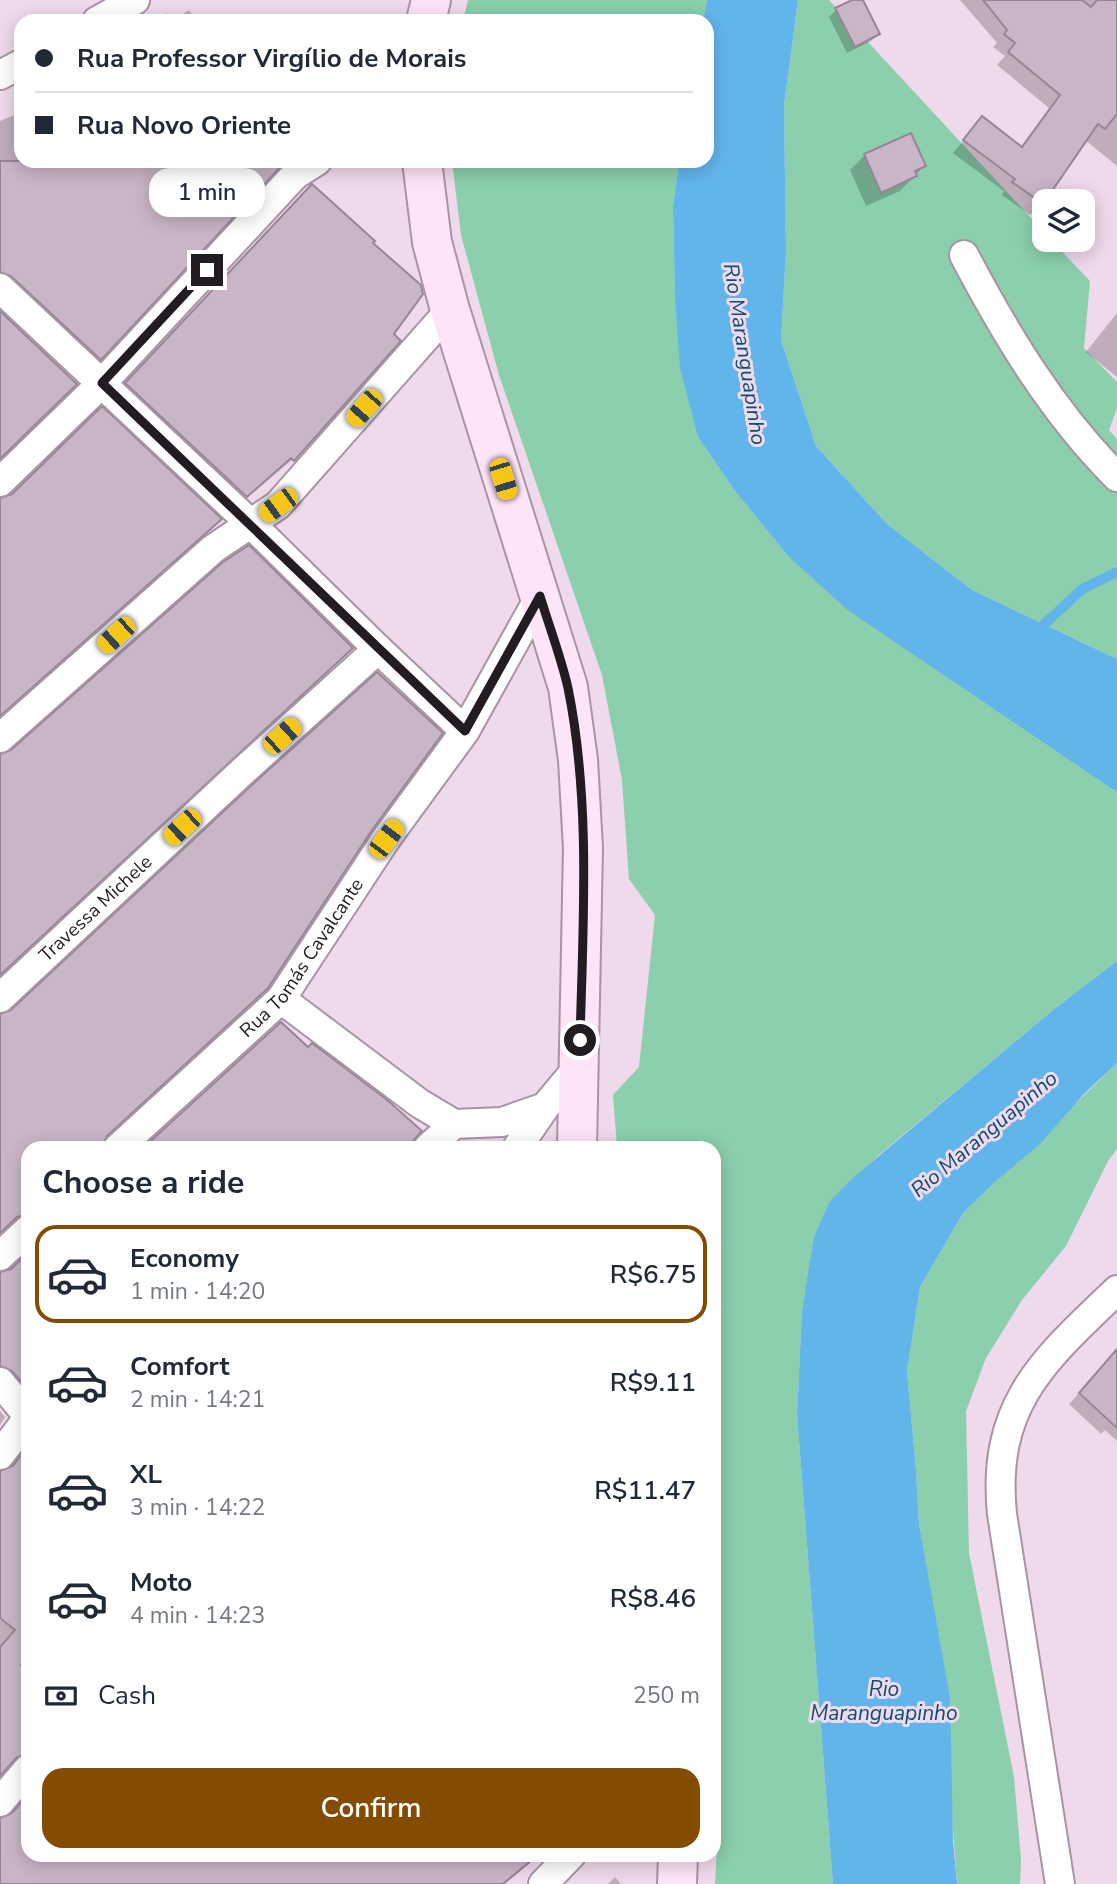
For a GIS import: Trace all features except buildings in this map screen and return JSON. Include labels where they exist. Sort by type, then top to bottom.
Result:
[{"type":"main road","points":[[423,168],[432,242],[450,310],[568,687],[579,760],[583,848],[578,1141]]},
{"type":"main road","points":[[677,1884],[678,1862]]},
{"type":"street","points":[[110,14],[135,0]]},
{"type":"street","points":[[0,482],[102,383],[295,175],[306,168]]},
{"type":"street","points":[[964,255],[995,313],[1030,369],[1069,422],[1117,477]]},
{"type":"street","points":[[0,288],[252,525],[465,731]]},
{"type":"street","points":[[0,738],[212,549],[252,525],[278,505],[450,310]]},
{"type":"street","name":"Rua Tomás Cavalcante","points":[[126,1141],[281,999],[386,839],[465,731],[540,596]]},
{"type":"street","name":"Travessa Michele","points":[[0,998],[378,649]]},
{"type":"street","points":[[281,999],[419,1103],[454,1124],[502,1122],[545,1107]]},
{"type":"street","points":[[522,1141],[545,1107],[580,1065]]},
{"type":"street","points":[[436,1141],[454,1124]]},
{"type":"street","points":[[0,1256],[21,1236]]},
{"type":"street","points":[[1059,1884],[1002,1514],[1001,1464],[1012,1415],[1038,1370],[1117,1290]]},
{"type":"street","points":[[0,1382],[21,1408]]},
{"type":"street","points":[[0,1455],[21,1426]]},
{"type":"street","points":[[0,1802],[21,1777]]},
{"type":"street","points":[[543,1884],[564,1862]]},
{"type":"green space","points":[[468,0],[707,0],[704,14],[465,14]]},
{"type":"green space","points":[[798,0],[829,0],[1032,219],[1032,252],[1062,252],[1090,281],[1084,348],[1117,382],[1117,408],[1109,430],[1117,439],[1117,659],[972,590],[887,524],[816,446],[781,340],[786,249],[784,105]]},
{"type":"green space","points":[[453,168],[678,168],[673,207],[675,298],[698,437],[735,491],[788,556],[1117,792],[1117,961],[1053,1010],[879,1155],[830,1201],[808,1278],[802,1311],[797,1414],[833,1884],[715,1884],[716,1862],[721,1862],[721,1141],[616,1141],[613,1095],[639,1067],[655,915],[629,879],[622,780],[602,675],[499,375],[461,235]]},
{"type":"green space","points":[[1117,1063],[1117,1149],[1108,1161],[1066,1246],[1022,1300],[986,1358],[966,1411],[969,1553],[1014,1777],[1021,1860],[1020,1884],[957,1884],[939,1642],[919,1524],[907,1371],[920,1287],[963,1213]]},
{"type":"water","name":"Rio Maranguapinho","points":[[707,0],[798,0],[784,105],[786,250],[781,340],[816,446],[887,524],[972,590],[1117,659],[1117,792],[849,611],[788,556],[735,491],[698,437],[680,368],[673,207],[678,168],[714,168],[714,14],[704,14]]},
{"type":"water","name":"Rio Maranguapinho","points":[[1117,961],[1117,1063],[1084,1094],[1041,1143],[963,1213],[920,1287],[907,1371],[919,1524],[950,1698],[953,1841],[957,1884],[833,1884],[797,1414],[802,1311],[814,1237],[830,1201],[855,1176],[1053,1010]]},
{"type":"waterway","points":[[1036,632],[1082,589],[1117,572]]},
{"type":"route","points":[[207,270],[102,383],[465,731],[540,596],[568,687],[579,760],[583,848],[580,1040]]}]
